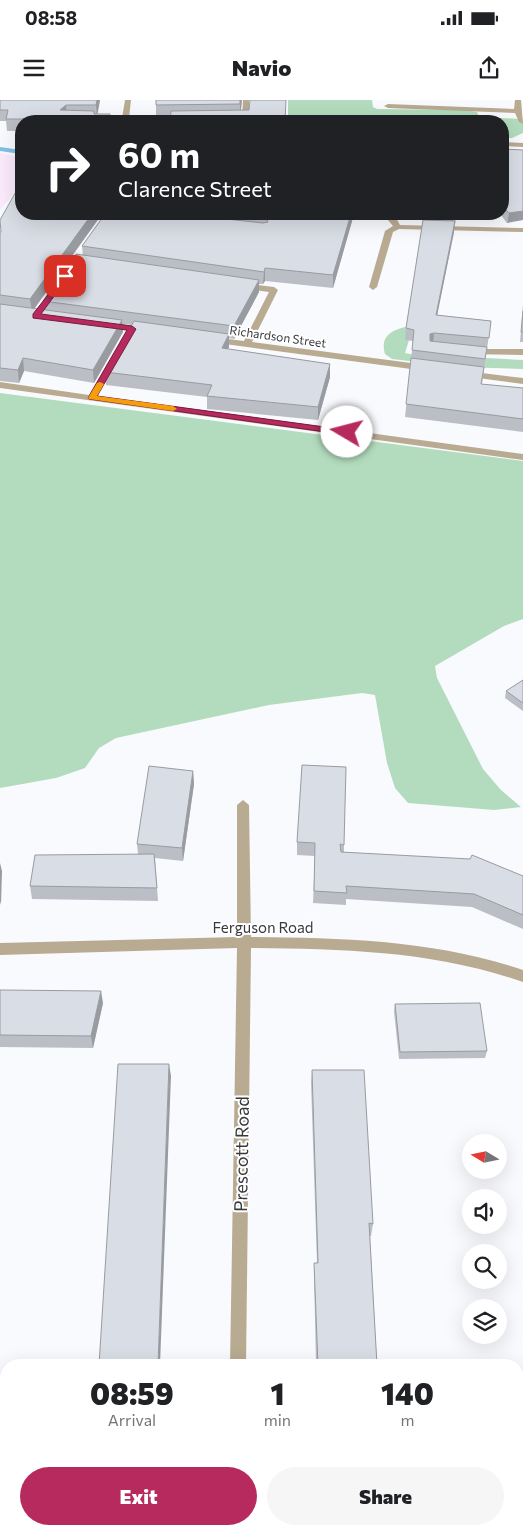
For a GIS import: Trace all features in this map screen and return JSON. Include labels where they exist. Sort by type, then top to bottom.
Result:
[{"type":"street","points":[[126,115],[128,100]]},
{"type":"street","points":[[245,115],[246,100]]},
{"type":"street","points":[[518,100],[523,122]]},
{"type":"street","points":[[388,106],[406,103],[521,111]]},
{"type":"street","points":[[509,144],[523,145]]},
{"type":"street","points":[[394,220],[398,227]]},
{"type":"street","points":[[373,287],[385,240],[389,231],[398,227],[523,230]]},
{"type":"street","points":[[230,284],[274,290],[248,344]]},
{"type":"street","points":[[93,324],[129,333],[161,333]]},
{"type":"street","name":"Richardson Street","points":[[199,338],[434,370]]},
{"type":"street","points":[[460,351],[486,354],[523,352]]},
{"type":"street","points":[[92,398],[117,354]]},
{"type":"street","points":[[454,372],[523,381]]},
{"type":"street","points":[[0,385],[523,457]]},
{"type":"street","name":"Prescott Road","points":[[238,1359],[244,942],[243,805]]},
{"type":"street","name":"Ferguson Road","points":[[0,949],[244,942],[392,946],[458,956],[494,965],[523,976]]},
{"type":"shaded area","points":[[0,153],[15,157],[15,192],[0,210]]},
{"type":"green space","points":[[288,100],[372,100],[373,107],[377,109],[463,110],[477,112],[478,115],[288,115]]},
{"type":"green space","points":[[509,118],[523,119],[523,133],[509,138]]},
{"type":"green space","points":[[405,327],[413,327],[405,353],[433,358],[449,356],[523,360],[523,369],[460,367],[392,359],[385,354],[385,339],[391,333]]},
{"type":"green space","points":[[0,393],[523,461],[523,619],[504,626],[435,666],[437,678],[483,769],[501,790],[521,807],[494,810],[408,803],[395,788],[387,763],[375,695],[362,693],[269,705],[116,738],[99,748],[85,768],[56,778],[0,788]]},
{"type":"building","points":[[0,100],[97,100],[96,105],[66,105],[60,110],[94,111],[94,114],[110,114],[15,115],[15,119],[6,119],[8,110],[0,110]]},
{"type":"building","points":[[156,100],[240,100],[240,104],[156,105]]},
{"type":"building","points":[[250,100],[286,100],[285,115],[171,115],[171,111],[249,110]]},
{"type":"building","points":[[509,149],[523,150],[523,211],[509,213]]},
{"type":"building","points":[[15,193],[15,220],[88,220],[30,299],[0,295],[0,220]]},
{"type":"building","points":[[101,220],[235,220],[263,223],[268,222],[267,220],[349,220],[333,275],[265,268],[264,272],[82,246]]},
{"type":"building","points":[[423,220],[455,221],[436,315],[491,321],[489,338],[434,333],[430,334],[430,341],[487,347],[485,359],[412,350],[414,330],[406,328]]},
{"type":"building","points":[[76,254],[259,280],[234,326],[43,301]]},
{"type":"building","points":[[0,304],[122,320],[93,370],[23,358],[18,370],[0,368]]},
{"type":"building","points":[[523,311],[523,332],[521,332]]},
{"type":"building","points":[[134,321],[229,334],[222,348],[330,364],[318,407],[207,396],[212,385],[105,372]]},
{"type":"building","points":[[411,358],[484,367],[481,384],[523,388],[523,419],[406,404]]},
{"type":"building","points":[[523,680],[523,703],[506,691]]},
{"type":"building","points":[[302,765],[346,767],[344,845],[340,844],[341,852],[470,859],[472,855],[523,876],[523,915],[474,894],[346,886],[347,893],[314,891],[315,843],[297,842]]},
{"type":"building","points":[[149,766],[193,771],[182,848],[137,844]]},
{"type":"building","points":[[154,854],[157,888],[30,886],[35,855]]},
{"type":"building","points":[[0,990],[101,991],[91,1036],[0,1035]]},
{"type":"building","points":[[480,1003],[487,1051],[400,1052],[395,1004]]},
{"type":"building","points":[[118,1064],[169,1064],[158,1359],[99,1359]]},
{"type":"building","points":[[312,1070],[364,1070],[373,1224],[369,1223],[377,1359],[318,1359],[314,1263],[318,1263]]},
{"type":"waterway","points":[[0,149],[15,151]]},
{"type":"slow traffic","points":[[100,384],[92,398],[173,409]]},
{"type":"route","points":[[65,276],[36,316],[132,329],[92,398],[347,432]]}]
